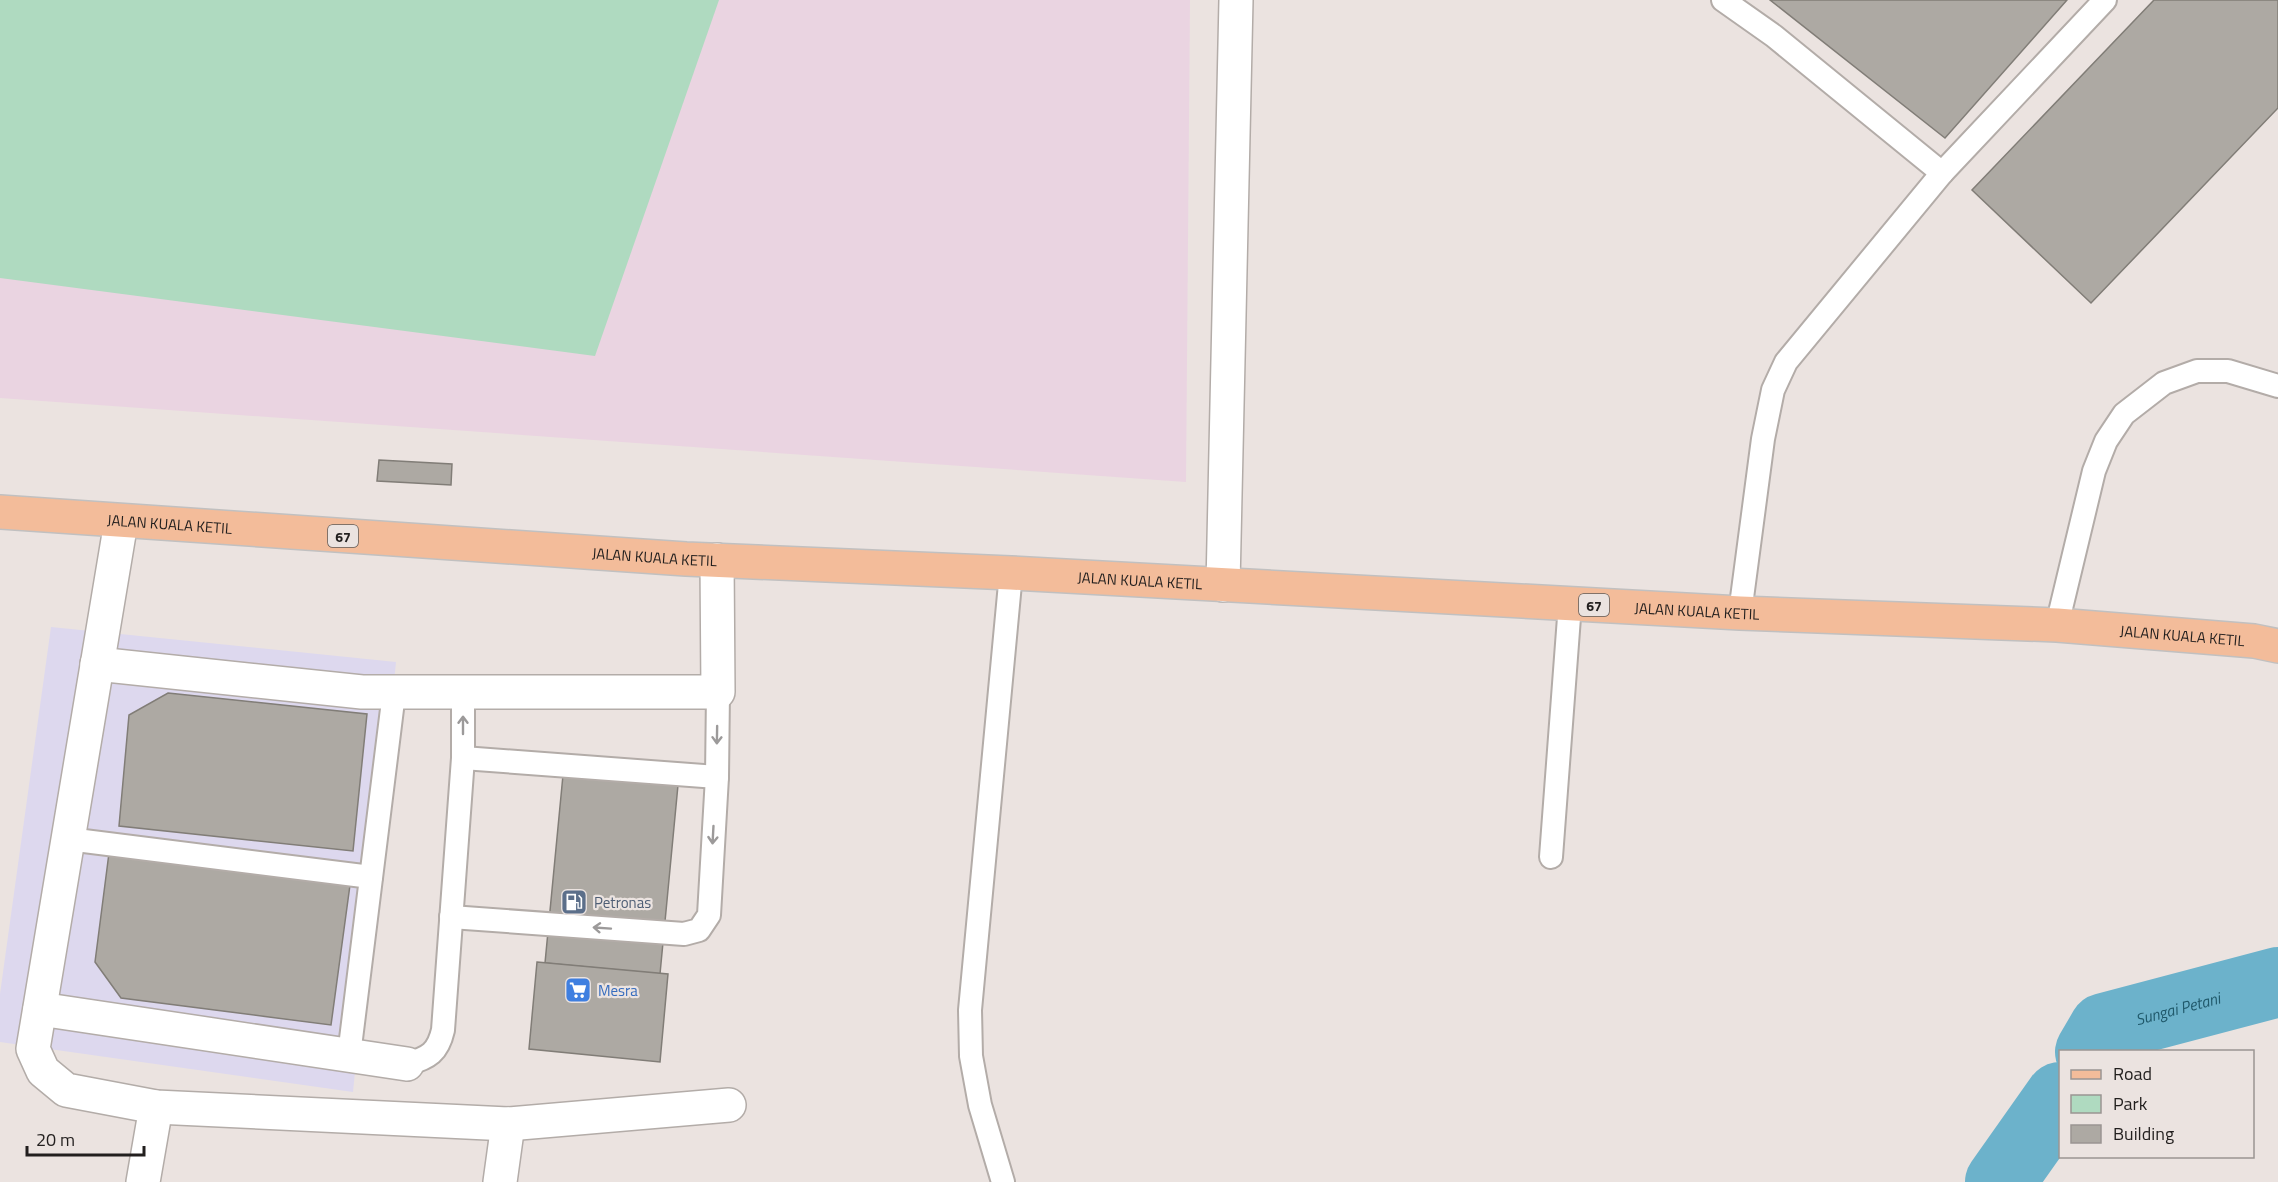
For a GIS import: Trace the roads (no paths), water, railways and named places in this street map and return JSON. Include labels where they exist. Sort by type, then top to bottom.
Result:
[{"type":"main road","name":"JALAN KUALA KETIL","points":[[0,512],[121,522],[717,560],[1011,573],[1740,613],[2057,625],[2254,641],[2278,646]]},
{"type":"street","points":[[1223,585],[1236,0]]},
{"type":"street","points":[[121,522],[33,1049],[43,1071],[66,1090],[156,1107],[508,1124],[729,1105]]},
{"type":"street","points":[[97,663],[362,692],[718,692],[717,560]]},
{"type":"street","points":[[40,1009],[407,1064]]},
{"type":"street","points":[[143,1182],[156,1107]]},
{"type":"street","points":[[500,1182],[508,1124]]},
{"type":"lane","points":[[1723,0],[1774,36],[1942,173]]},
{"type":"lane","points":[[1740,613],[1762,438],[1773,390],[1786,362],[1942,173],[2105,0]]},
{"type":"lane","points":[[2057,625],[2094,471],[2106,441],[2124,414],[2164,383],[2197,371],[2228,370],[2278,386]]},
{"type":"lane","points":[[1003,1182],[976,1086],[971,1056],[970,1010],[1011,573]]},
{"type":"lane","points":[[1551,857],[1570,604]]},
{"type":"lane","points":[[407,1064],[424,1059],[439,1046],[443,1030],[463,758],[463,692]]},
{"type":"lane","points":[[451,917],[684,934],[699,930],[709,915],[717,777],[718,692]]},
{"type":"lane","points":[[349,1056],[394,693]]},
{"type":"lane","points":[[463,758],[717,777]]},
{"type":"lane","points":[[68,839],[371,877]]},
{"type":"waterway","name":"Sungai Petani","points":[[2091,1050],[2104,1028],[2278,982]]},
{"type":"waterway","name":"Sungai Petani","points":[[2000,1182],[2059,1098]]},
{"type":"place","name":"Petronas","points":[[574,902]]},
{"type":"place","name":"Mesra","points":[[578,990]]}]
